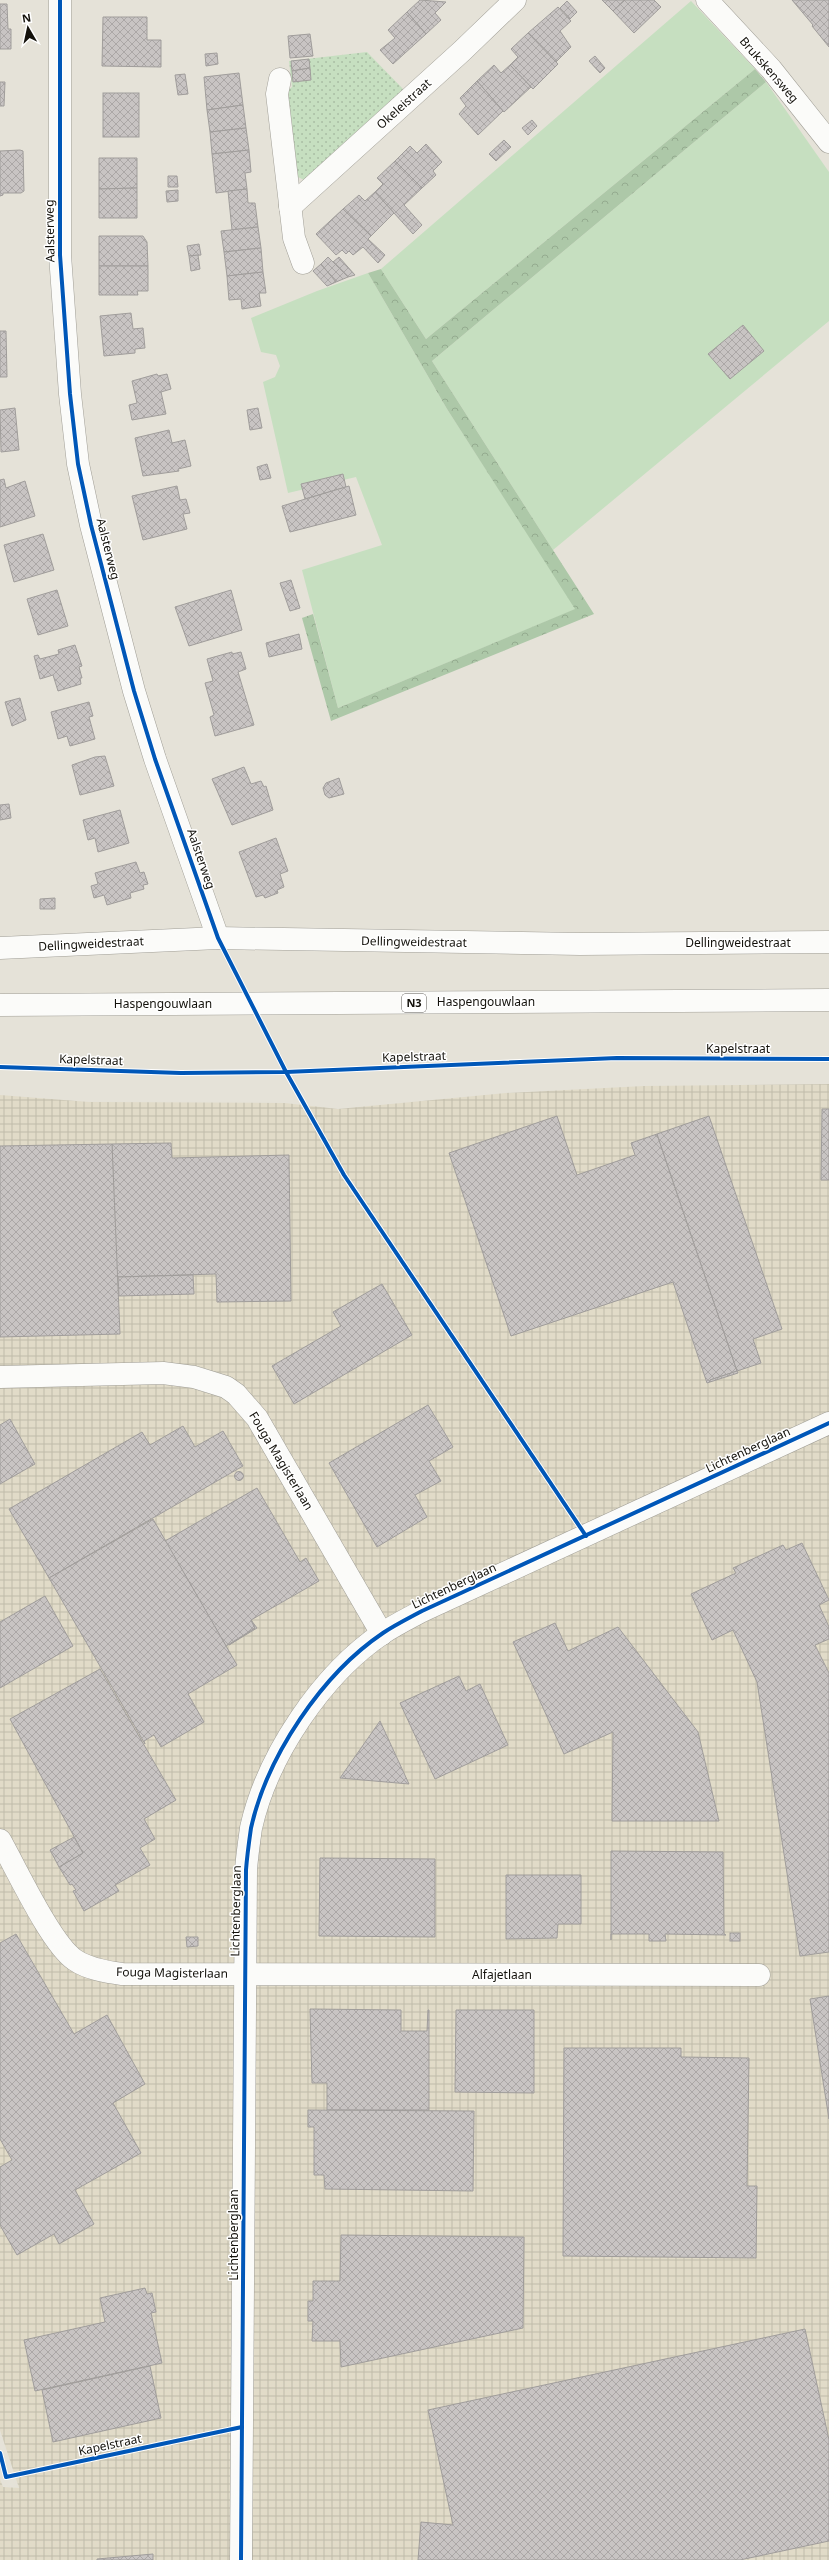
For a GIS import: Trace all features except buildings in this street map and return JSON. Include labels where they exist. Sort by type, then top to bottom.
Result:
[{"type":"street","name":"Aalsterweg","points":[[60,0],[60,255],[70,394],[78,464],[91,525],[134,691],[155,759],[218,938]]},
{"type":"street","name":"Okeleistraat","points":[[290,207],[462,51],[515,0]]},
{"type":"street","name":"Brukskensweg","points":[[707,0],[771,70],[829,142]]},
{"type":"street","points":[[280,78],[278,94],[290,207],[294,238],[303,263]]},
{"type":"street","name":"Dellingweidestraat","points":[[0,948],[218,938],[565,944],[829,942]]},
{"type":"street","name":"Haspengouwlaan","points":[[0,1005],[829,1000]]},
{"type":"street","name":"Fouga Magisterlaan","points":[[0,1377],[163,1373],[215,1383],[236,1394],[257,1418],[382,1634]]},
{"type":"street","name":"Lichtenberglaan","points":[[241,2560],[246,1870],[252,1827],[265,1787],[283,1746],[304,1712],[342,1667],[382,1634],[422,1611],[829,1423]]},
{"type":"street","name":"Fouga Magisterlaan","points":[[0,1840],[56,1938],[75,1960],[103,1971],[122,1974],[245,1975]]},
{"type":"street","name":"Alfajetlaan","points":[[245,1975],[759,1975]]},
{"type":"shaded area","points":[[829,1084],[829,2560],[0,2560],[0,2479],[3,2487],[19,2488],[0,2430],[0,1095],[89,1102],[285,1103],[338,1109],[506,1093],[644,1086]]},
{"type":"green space","points":[[691,1],[755,69],[426,339],[381,269]]},
{"type":"green space","points":[[367,52],[404,90],[304,180],[294,175],[284,93],[292,87],[289,61]]},
{"type":"green space","points":[[755,69],[766,82],[432,361],[594,614],[331,721],[302,618],[313,614],[338,708],[575,609],[447,409],[368,273],[381,269],[426,339]]},
{"type":"green space","points":[[766,82],[829,172],[829,321],[553,550],[432,361]]},
{"type":"green space","points":[[368,273],[447,409],[576,609],[338,708],[302,570],[382,545],[356,477],[288,493],[263,382],[275,377],[280,366],[276,355],[261,352],[251,318],[317,291]]},
{"type":"cycle path","points":[[60,0],[60,255],[70,394],[78,464],[91,525],[134,691],[155,759],[218,938],[286,1072],[344,1175],[586,1536]]},
{"type":"cycle path","name":"Kapelstraat","points":[[0,1067],[181,1073],[286,1072],[617,1058],[829,1059]]},
{"type":"cycle path","points":[[241,2560],[246,1870],[251,1828],[259,1801],[270,1773],[284,1745],[300,1719],[339,1671],[360,1650],[392,1627],[422,1611],[829,1423]]},
{"type":"cycle path","name":"Kapelstraat","points":[[0,2453],[6,2477],[242,2427]]}]
